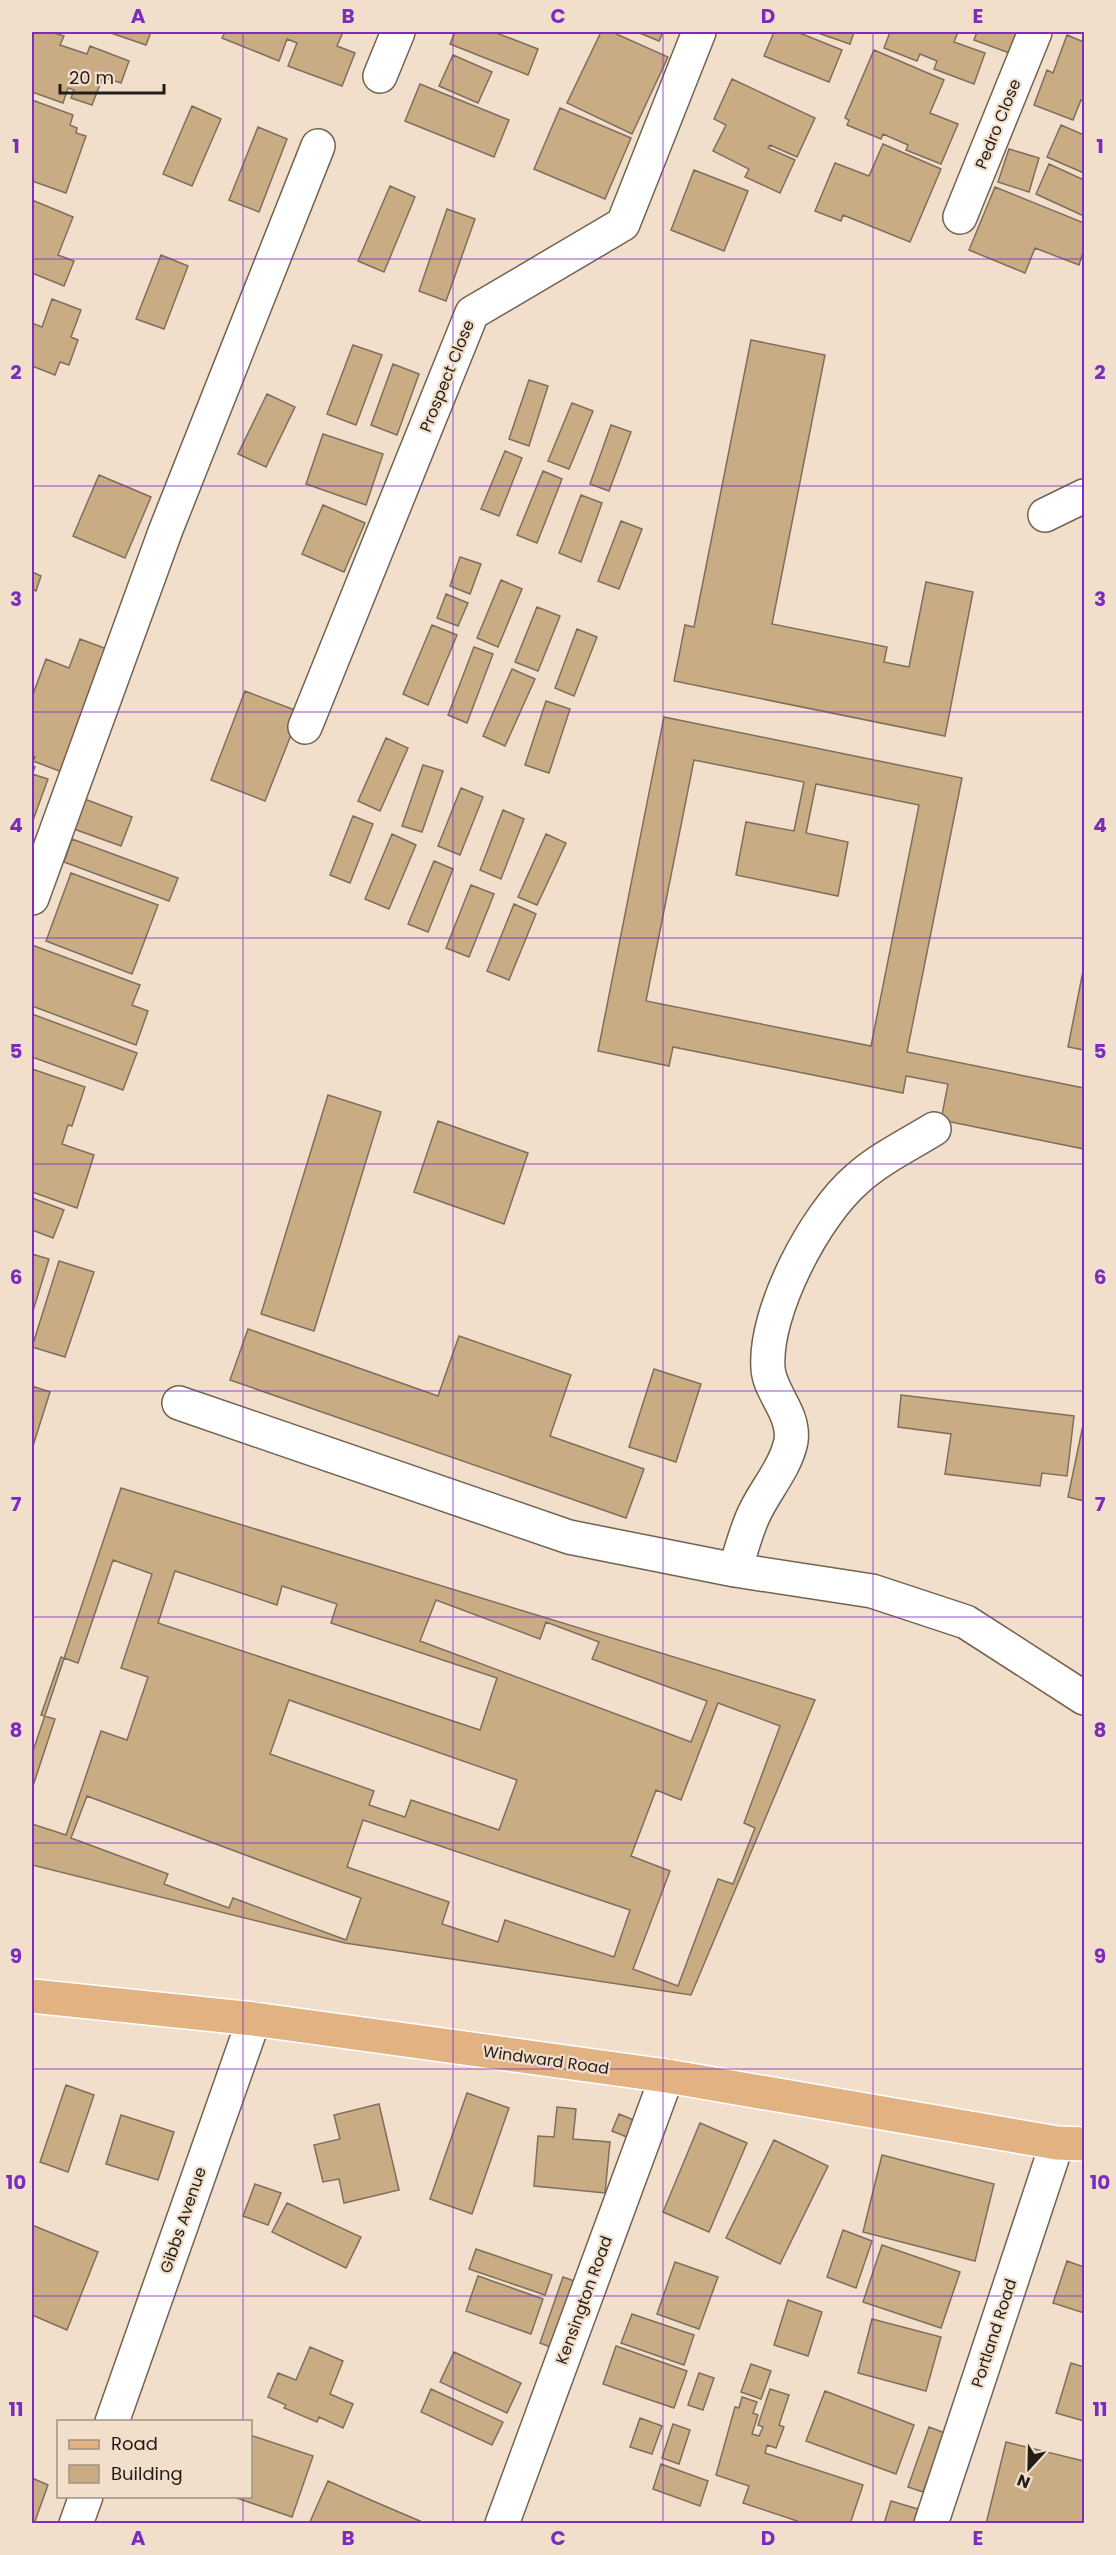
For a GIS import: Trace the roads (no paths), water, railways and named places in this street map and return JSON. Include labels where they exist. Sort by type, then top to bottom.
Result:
[{"type":"main road","name":"Windward Road","points":[[32,1996],[254,2019],[667,2076],[1075,2147]]},
{"type":"street","points":[[380,76],[398,32]]},
{"type":"street","name":"Prospect Close","points":[[305,727],[472,313],[623,224],[699,32]]},
{"type":"street","name":"Pedro Close","points":[[960,217],[1035,32]]},
{"type":"street","points":[[32,898],[165,532],[318,146]]},
{"type":"street","points":[[1046,515],[1084,496]]},
{"type":"street","points":[[735,1570],[753,1515],[784,1459],[791,1440],[788,1414],[768,1371],[767,1350],[774,1321],[797,1260],[832,1207],[852,1183],[933,1129]]},
{"type":"street","points":[[178,1402],[569,1537],[735,1570],[872,1591],[966,1622],[1084,1698]]},
{"type":"street","name":"Gibbs Avenue","points":[[112,2420],[254,2019]]},
{"type":"street","name":"Kensington Road","points":[[502,2523],[667,2076]]},
{"type":"street","name":"Portland Road","points":[[931,2523],[1075,2147]]},
{"type":"street","points":[[76,2523],[85,2498]]}]
